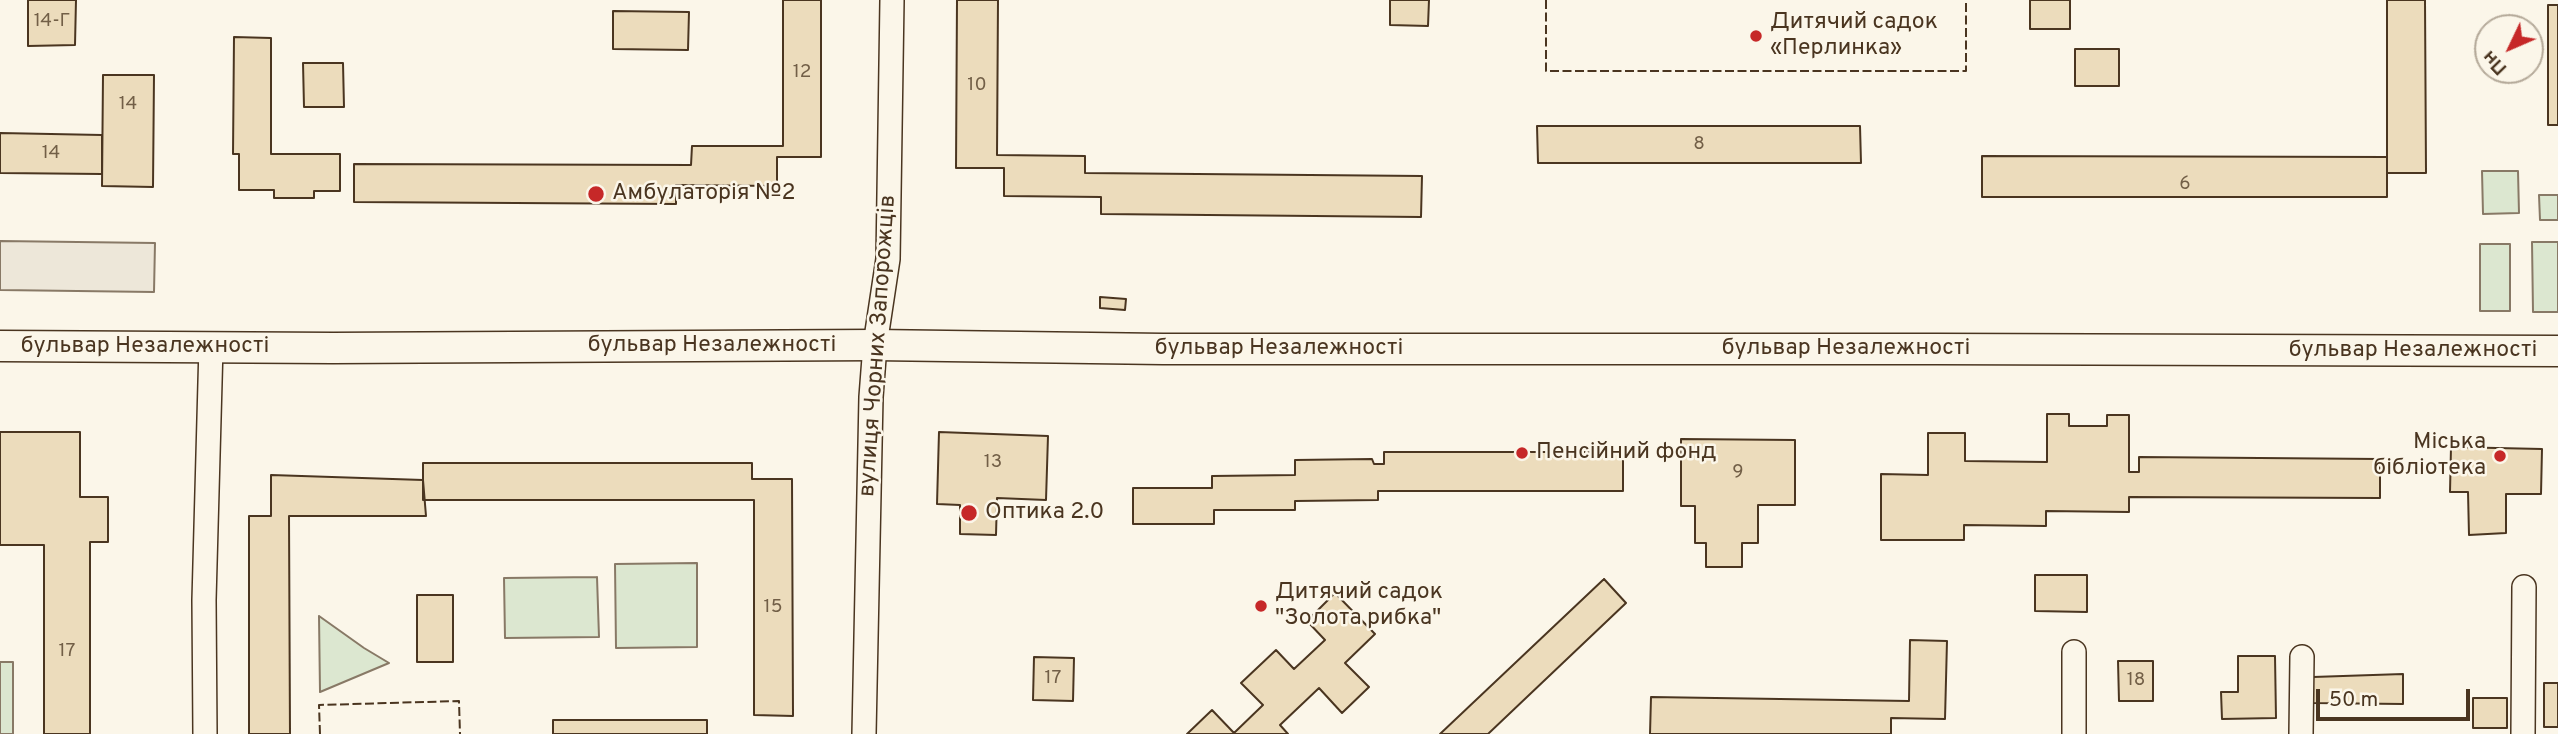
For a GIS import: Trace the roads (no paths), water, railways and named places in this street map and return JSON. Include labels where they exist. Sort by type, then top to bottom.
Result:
[{"type":"main road","name":"бульвар Незалежності","points":[[0,346],[347,348],[875,345],[1163,349],[2558,351]]},
{"type":"street","name":"вулиця Чорних Запорожців","points":[[864,734],[871,397],[875,345],[888,259],[892,0]]},
{"type":"street","points":[[205,734],[204,600],[211,346]]},
{"type":"street","points":[[2523,734],[2524,587]]},
{"type":"street","points":[[2074,652],[2074,734]]},
{"type":"street","points":[[2301,734],[2302,657]]},
{"type":"place","name":"Дитячий садок «Перлинка»","points":[[1756,36]]},
{"type":"place","name":"Амбулаторія №2","points":[[596,194]]},
{"type":"place","name":"Пенсійний фонд","points":[[1522,453]]},
{"type":"place","name":"Міська бібліотека","points":[[2500,456]]},
{"type":"place","name":"Оптика 2.0","points":[[969,513]]},
{"type":"place","name":"Дитячий садок \"Золота рибка\"","points":[[1261,606]]}]
